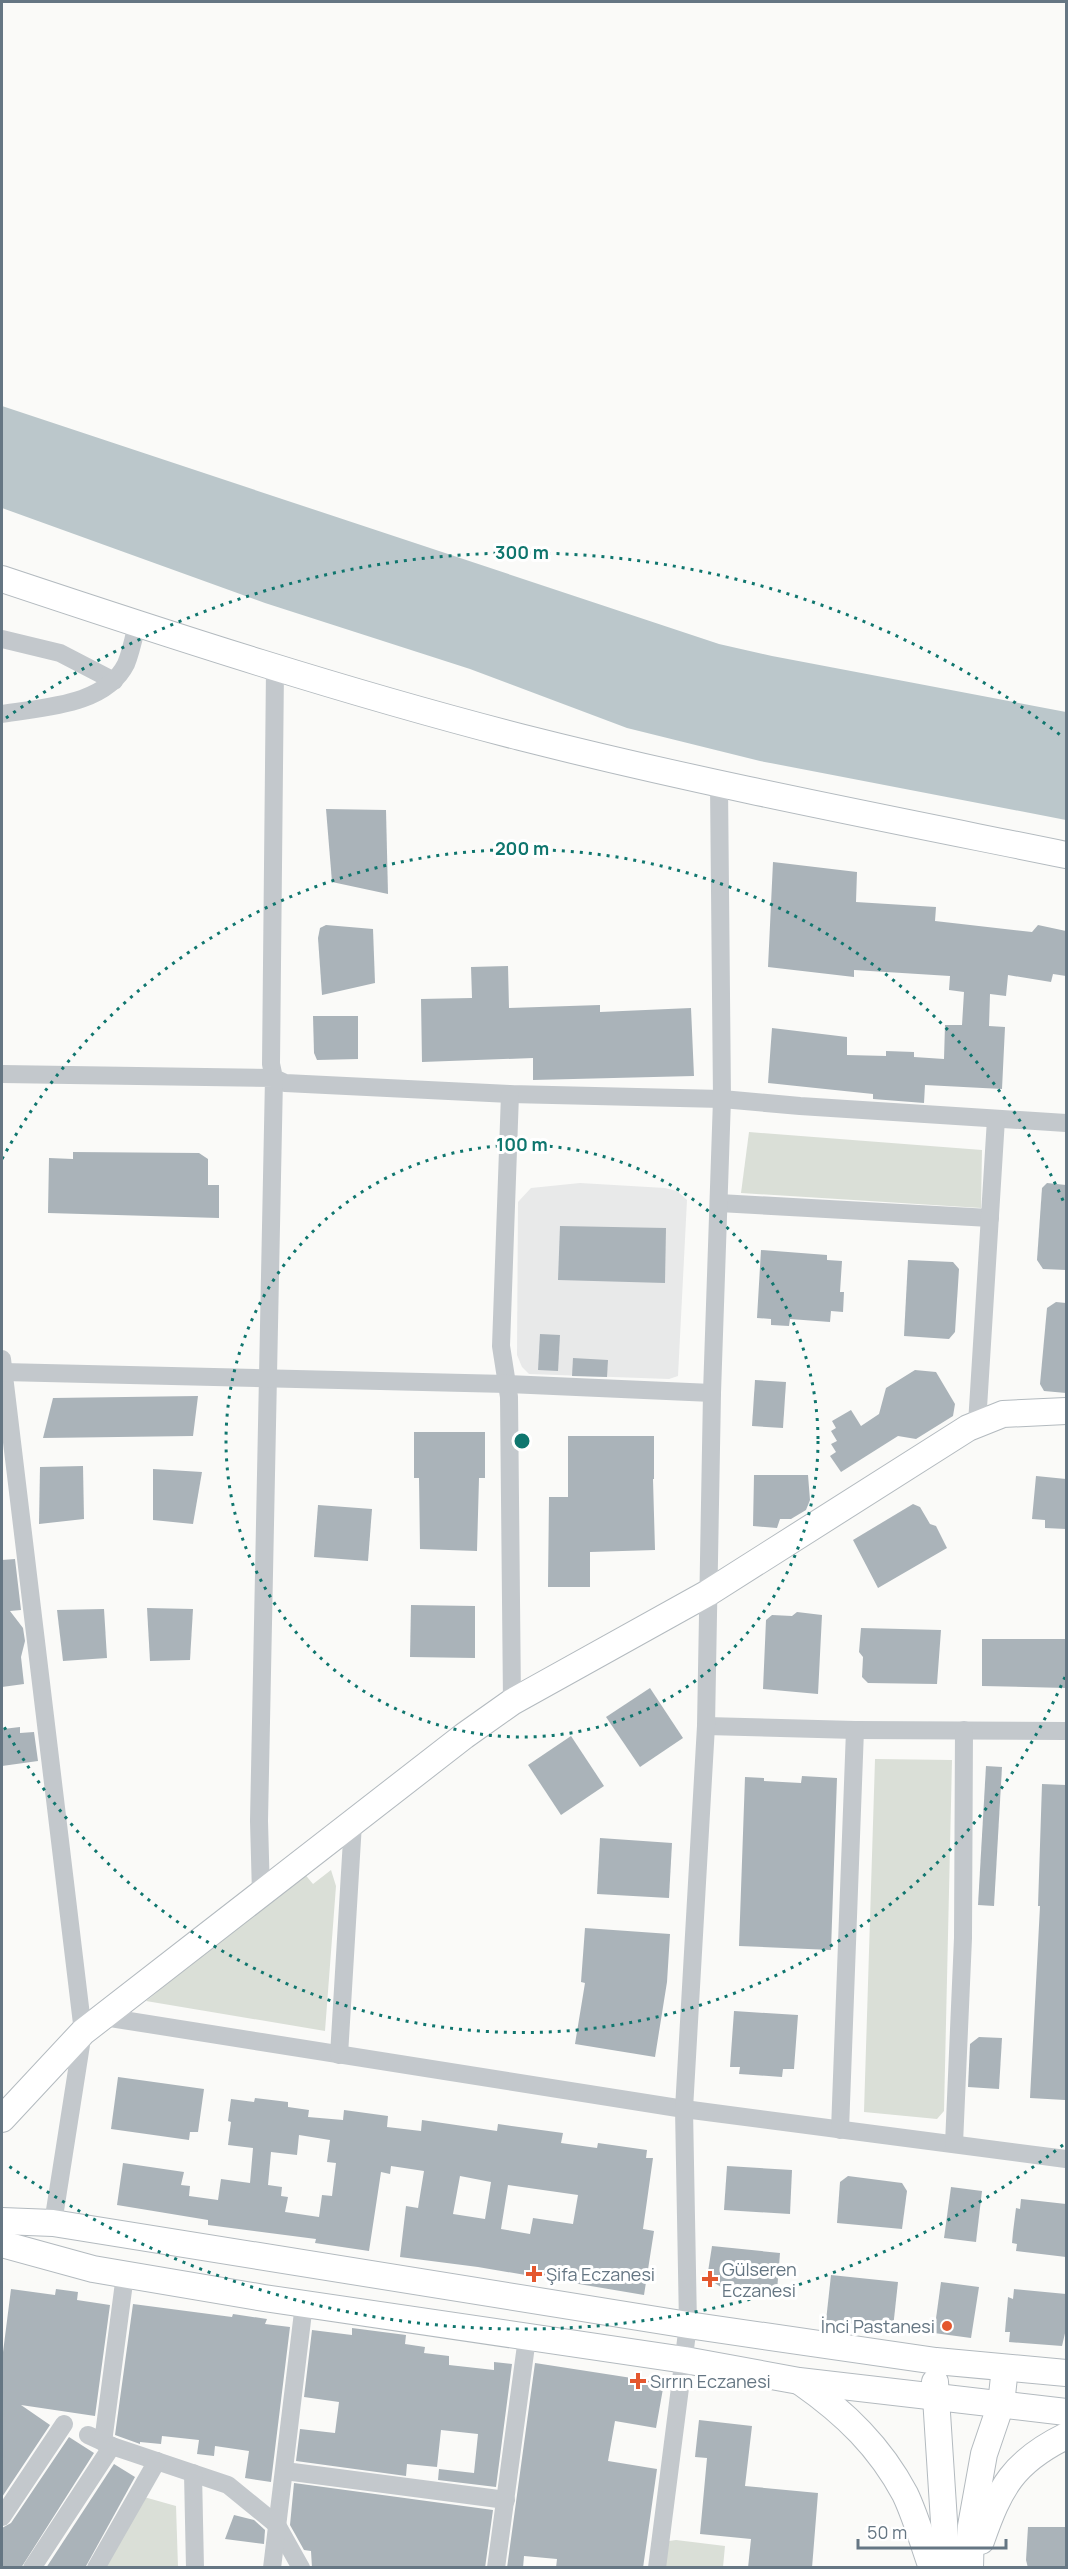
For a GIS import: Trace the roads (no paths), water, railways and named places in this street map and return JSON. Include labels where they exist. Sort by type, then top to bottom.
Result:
[{"type":"street","points":[[2,579],[275,668],[519,736],[719,785],[1066,855]]},
{"type":"street","points":[[2,714],[85,699],[114,681],[126,663],[137,624]]},
{"type":"street","points":[[2,639],[60,653],[114,681]]},
{"type":"street","points":[[261,1894],[259,1821],[274,1078],[271,1064],[275,668]]},
{"type":"street","points":[[657,2568],[688,2325],[684,2109],[706,1726],[712,1393],[722,1099],[719,785]]},
{"type":"street","points":[[2,1074],[274,1078],[285,1083],[510,1094],[722,1099],[800,1107],[1066,1123]]},
{"type":"street","points":[[510,1094],[501,1346],[509,1397],[512,1702]]},
{"type":"street","points":[[977,1424],[996,1119]]},
{"type":"street","points":[[719,1203],[990,1218]]},
{"type":"street","points":[[53,2223],[93,2024],[2,1365],[268,1378],[507,1384],[712,1393]]},
{"type":"street","points":[[2,2120],[93,2024],[512,1702],[708,1593],[977,1424],[1004,1414],[1066,1411]]},
{"type":"street","points":[[706,1726],[855,1730],[1066,1731]]},
{"type":"street","points":[[840,2130],[855,1730]]},
{"type":"street","points":[[954,2145],[963,1938],[964,1730]]},
{"type":"street","points":[[339,2055],[353,1823]]},
{"type":"street","points":[[93,2024],[339,2055],[684,2109],[1066,2159]]},
{"type":"street","points":[[2,2221],[53,2223],[688,2325],[936,2361],[1066,2373]]},
{"type":"street","points":[[2,2244],[93,2269],[304,2304],[685,2360],[800,2381],[1066,2412]]},
{"type":"street","points":[[32,2568],[101,2441],[125,2275]]},
{"type":"street","points":[[272,2568],[304,2304]]},
{"type":"street","points":[[496,2568],[527,2338]]},
{"type":"street","points":[[936,2361],[934,2397],[947,2568]]},
{"type":"street","points":[[971,2568],[971,2526],[984,2454],[1001,2404],[1005,2368]]},
{"type":"street","points":[[800,2381],[835,2407],[880,2454],[905,2494],[932,2568]]},
{"type":"street","points":[[2,2517],[64,2424]]},
{"type":"street","points":[[971,2568],[1002,2487],[1016,2469],[1066,2436]]},
{"type":"street","points":[[101,2441],[228,2486],[277,2525],[301,2568]]},
{"type":"street","points":[[96,2568],[157,2461]]},
{"type":"street","points":[[285,2471],[506,2500]]},
{"type":"street","points":[[193,2473],[195,2568]]},
{"type":"place","name":"Şifa Eczanesi","points":[[534,2274]]},
{"type":"place","name":"Gülseren Eczanesi","points":[[710,2279]]},
{"type":"place","name":"İnci Pastanesi","points":[[947,2326]]},
{"type":"place","name":"Sırrın Eczanesi","points":[[638,2381]]}]
